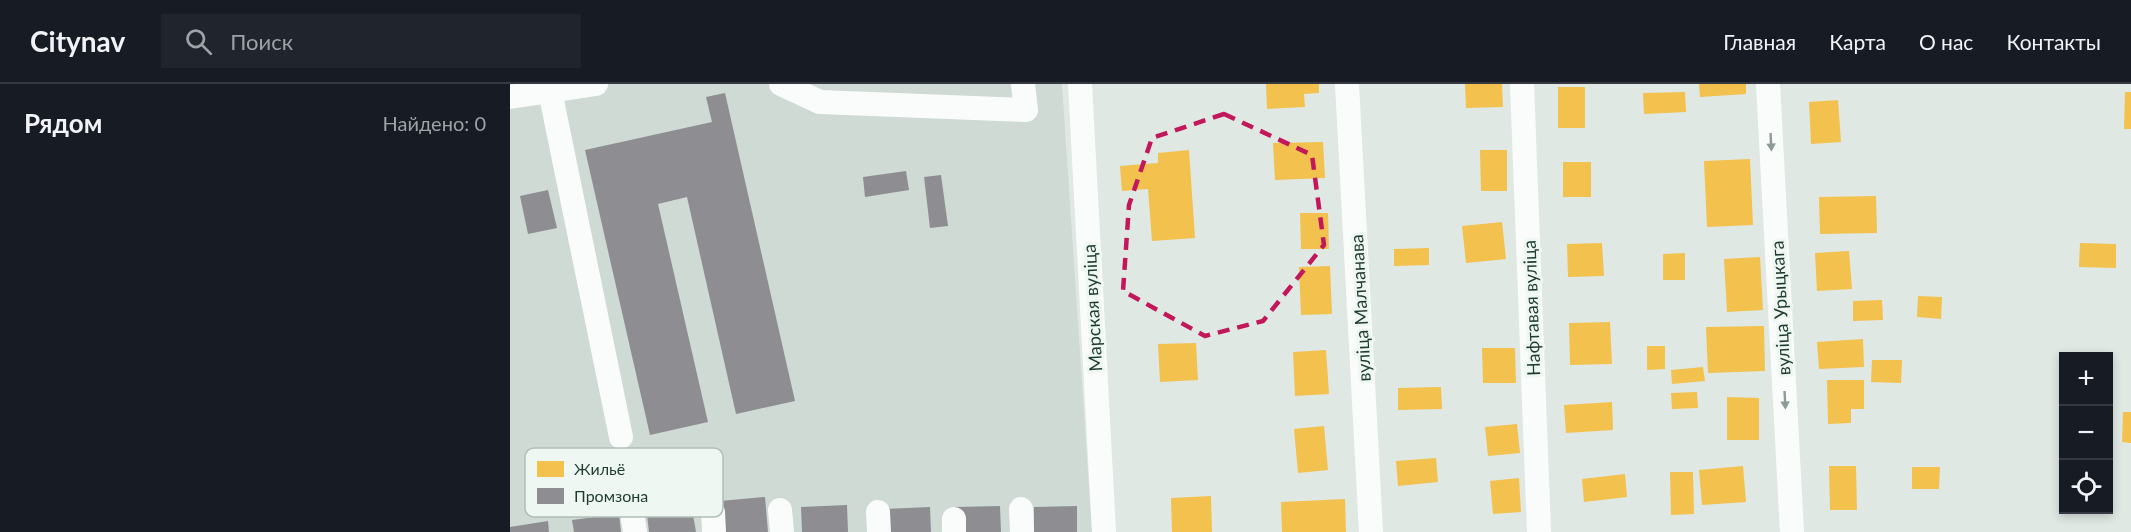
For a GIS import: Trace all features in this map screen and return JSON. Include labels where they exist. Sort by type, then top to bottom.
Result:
[{"type":"street","points":[[510,98],[596,84]]},
{"type":"street","points":[[781,84],[820,102],[1026,110],[1023,84]]},
{"type":"street","name":"Марская вуліца","points":[[1080,84],[1104,532]]},
{"type":"street","name":"вуліца Малчанава","points":[[1347,84],[1371,532]]},
{"type":"street","name":"Нафтавая вуліца","points":[[1522,84],[1539,532]]},
{"type":"street","name":"вуліца Урыцкага","points":[[1768,84],[1792,532]]},
{"type":"street","points":[[550,92],[621,437]]},
{"type":"highlighted area","points":[[1224,114],[1312,155],[1324,245],[1263,321],[1205,336],[1123,291],[1129,205],[1152,138]]},
{"type":"shaded area","points":[[510,84],[1062,84],[1092,532],[510,532]]},
{"type":"building: Жильё","points":[[1266,84],[1319,84],[1319,93],[1304,94],[1305,107],[1267,109]]},
{"type":"building: Жильё","points":[[1465,84],[1502,84],[1503,107],[1466,108]]},
{"type":"building: Жильё","points":[[1699,84],[1746,84],[1746,94],[1700,97]]},
{"type":"building: Жильё","points":[[1558,87],[1585,87],[1585,128],[1558,128]]},
{"type":"building: Жильё","points":[[1685,92],[1686,112],[1644,114],[1643,93]]},
{"type":"building: Жильё","points":[[2125,92],[2131,92],[2131,129],[2124,129]]},
{"type":"building: Жильё","points":[[1838,100],[1841,142],[1811,144],[1809,102]]},
{"type":"building: Жильё","points":[[1323,142],[1325,178],[1275,180],[1273,143]]},
{"type":"building: Жильё","points":[[1189,150],[1195,238],[1152,241],[1148,189],[1122,191],[1120,166],[1158,163],[1158,153]]},
{"type":"building: Жильё","points":[[1480,150],[1507,150],[1507,191],[1481,191]]},
{"type":"building: Жильё","points":[[1750,159],[1753,225],[1707,227],[1704,161]]},
{"type":"building: Жильё","points":[[1563,162],[1591,162],[1591,197],[1563,197]]},
{"type":"building: Жильё","points":[[1876,196],[1877,233],[1820,234],[1819,197]]},
{"type":"building: Жильё","points":[[1300,213],[1328,213],[1329,249],[1301,249]]},
{"type":"building: Жильё","points":[[1502,222],[1506,259],[1466,263],[1462,226]]},
{"type":"building: Жильё","points":[[1602,243],[1604,276],[1568,277],[1567,244]]},
{"type":"building: Жильё","points":[[2080,243],[2116,244],[2116,268],[2079,267]]},
{"type":"building: Жильё","points":[[1429,248],[1429,265],[1394,266],[1394,249]]},
{"type":"building: Жильё","points":[[1849,251],[1852,289],[1817,291],[1815,253]]},
{"type":"building: Жильё","points":[[1685,253],[1685,280],[1663,280],[1663,254]]},
{"type":"building: Жильё","points":[[1760,257],[1763,310],[1727,312],[1724,259]]},
{"type":"building: Жильё","points":[[1330,266],[1332,314],[1301,315],[1299,267]]},
{"type":"building: Жильё","points":[[1918,296],[1942,297],[1941,319],[1917,317]]},
{"type":"building: Жильё","points":[[1882,300],[1883,320],[1853,321],[1853,301]]},
{"type":"building: Жильё","points":[[1610,322],[1612,364],[1570,365],[1569,323]]},
{"type":"building: Жильё","points":[[1764,326],[1765,371],[1708,373],[1706,327]]},
{"type":"building: Жильё","points":[[1863,339],[1864,367],[1819,369],[1817,342]]},
{"type":"building: Жильё","points":[[1196,343],[1198,380],[1160,382],[1158,344]]},
{"type":"building: Жильё","points":[[1647,346],[1665,346],[1665,369],[1647,370]]},
{"type":"building: Жильё","points":[[1482,348],[1515,348],[1516,383],[1483,383]]},
{"type":"building: Жильё","points":[[1326,350],[1329,394],[1295,396],[1293,352]]},
{"type":"building: Жильё","points":[[1872,360],[1902,360],[1901,383],[1871,382]]},
{"type":"building: Жильё","points":[[1703,367],[1705,381],[1672,384],[1671,370]]},
{"type":"building: Жильё","points":[[1827,380],[1864,380],[1864,409],[1851,409],[1851,423],[1828,424]]},
{"type":"building: Жильё","points":[[1441,387],[1442,409],[1398,410],[1398,388]]},
{"type":"building: Жильё","points":[[1697,392],[1698,408],[1672,409],[1671,393]]},
{"type":"building: Жильё","points":[[1727,397],[1759,398],[1759,440],[1727,440]]},
{"type":"building: Жильё","points":[[1612,402],[1613,430],[1566,433],[1564,405]]},
{"type":"building: Жильё","points":[[2123,412],[2131,412],[2131,443],[2122,442]]},
{"type":"building: Жильё","points":[[1517,424],[1520,453],[1488,456],[1485,427]]},
{"type":"building: Жильё","points":[[1324,426],[1328,470],[1298,473],[1294,429]]},
{"type":"building: Жильё","points":[[1436,458],[1438,482],[1398,486],[1396,461]]},
{"type":"building: Жильё","points":[[1743,466],[1746,502],[1702,505],[1699,470]]},
{"type":"building: Жильё","points":[[1829,466],[1856,466],[1857,510],[1830,510]]},
{"type":"building: Жильё","points":[[1912,467],[1940,467],[1939,489],[1912,489]]},
{"type":"building: Жильё","points":[[1670,472],[1693,472],[1694,514],[1671,515]]},
{"type":"building: Жильё","points":[[1625,474],[1627,497],[1584,502],[1582,479]]},
{"type":"building: Жильё","points":[[1519,478],[1521,512],[1493,514],[1490,481]]},
{"type":"building: Жильё","points":[[1211,496],[1212,532],[1172,532],[1171,498]]},
{"type":"building: Жильё","points":[[1345,499],[1346,532],[1282,532],[1281,502]]},
{"type":"building: Промзона","points":[[725,93],[795,401],[736,414],[687,197],[658,204],[708,422],[650,435],[585,150],[712,122],[706,97]]},
{"type":"building: Промзона","points":[[906,171],[909,190],[865,197],[863,177]]},
{"type":"building: Промзона","points":[[941,175],[948,226],[930,228],[924,177]]},
{"type":"building: Промзона","points":[[548,190],[557,228],[528,234],[520,196]]},
{"type":"building: Промзона","points":[[765,497],[768,532],[722,532],[723,501]]},
{"type":"building: Промзона","points":[[847,505],[848,532],[802,532],[801,507]]},
{"type":"building: Промзона","points":[[1000,506],[1001,532],[956,532],[955,507]]},
{"type":"building: Промзона","points":[[1077,506],[1077,532],[1034,532],[1034,507]]},
{"type":"building: Промзона","points":[[930,507],[931,532],[885,532],[884,509]]},
{"type":"building: Промзона","points":[[619,517],[621,532],[574,532],[572,520]]},
{"type":"building: Промзона","points":[[647,517],[693,517],[696,532],[649,532]]},
{"type":"building: Промзона","points":[[548,521],[549,532],[510,532],[510,527]]}]
